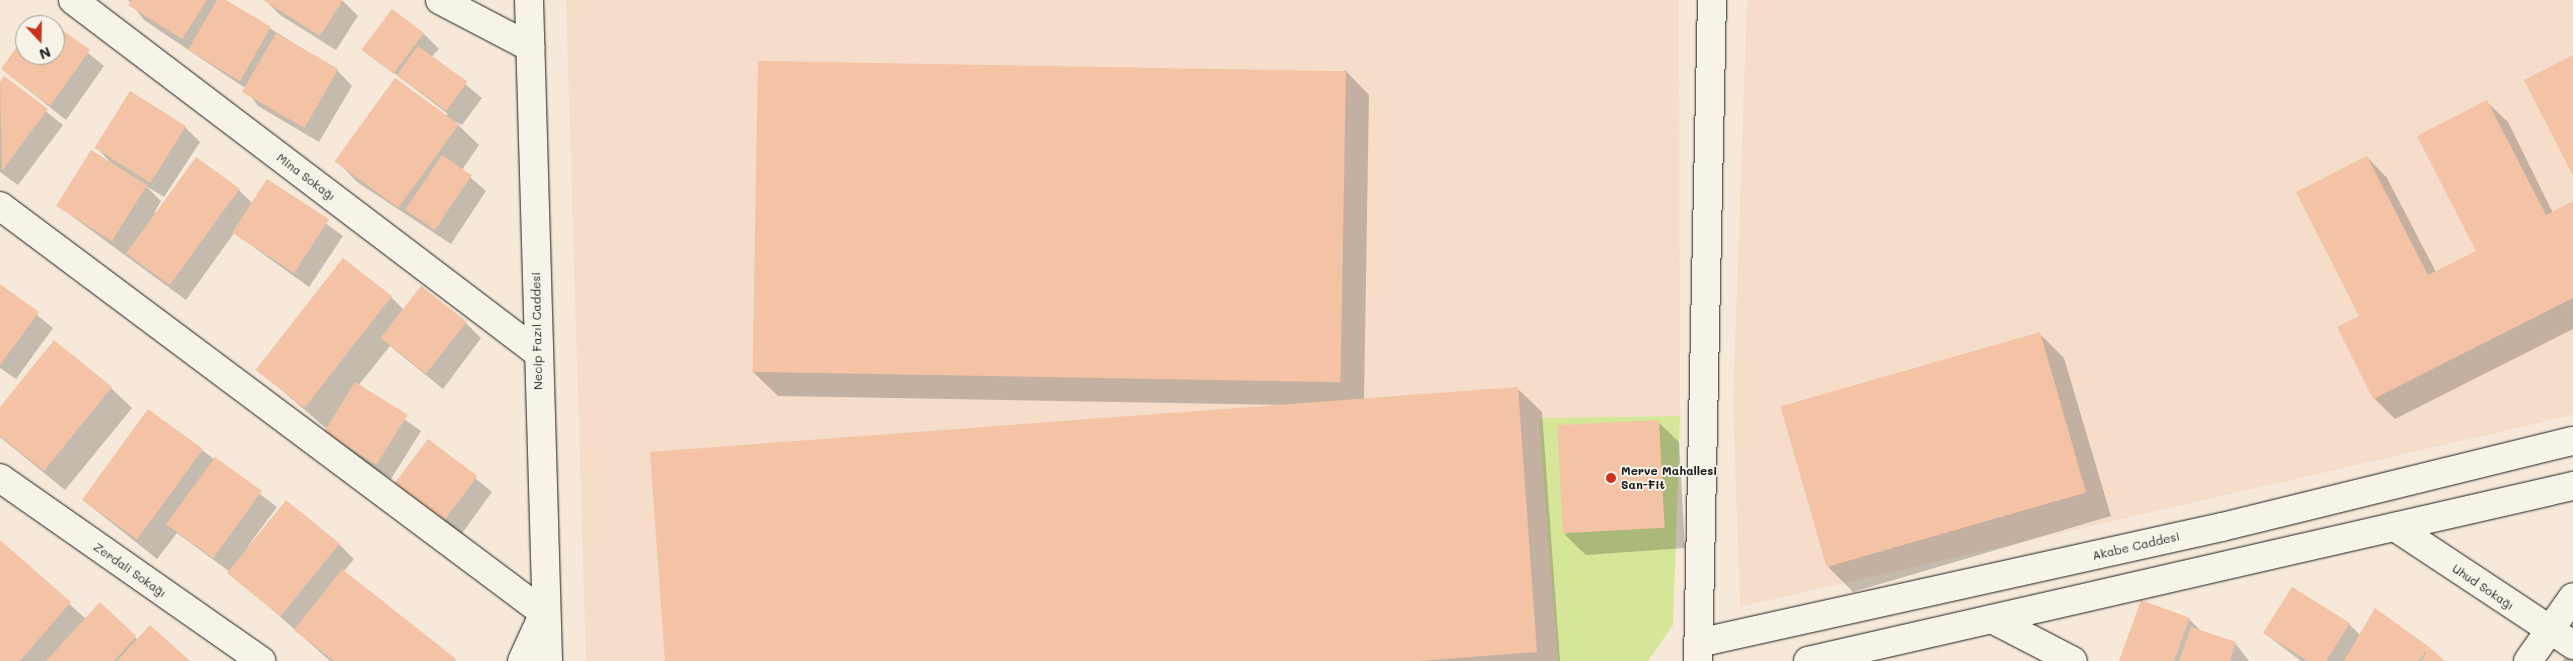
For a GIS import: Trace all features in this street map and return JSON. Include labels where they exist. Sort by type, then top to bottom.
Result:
[{"type":"street","name":"Mina Sokağı","points":[[74,0],[538,353]]},
{"type":"street","points":[[440,0],[530,48]]},
{"type":"street","name":"Necip Fazıl Caddesi","points":[[529,0],[544,614],[548,661]]},
{"type":"street","points":[[1698,652],[1712,0]]},
{"type":"street","points":[[0,206],[544,614],[522,661]]},
{"type":"street","name":"Akabe Caddesi","points":[[1698,652],[2573,441]]},
{"type":"street","name":"Zerdali Sokağı","points":[[0,478],[261,661]]},
{"type":"street","points":[[1808,661],[2573,486]]},
{"type":"street","name":"Uhud Sokağı","points":[[2394,528],[2573,645]]},
{"type":"street","points":[[2528,661],[2573,597]]},
{"type":"street","points":[[1992,619],[2073,661]]},
{"type":"shaded area","points":[[566,0],[1679,0],[1680,416],[1540,418],[1558,661],[586,661]]},
{"type":"shaded area","points":[[1747,0],[2573,0],[2573,415],[1740,607],[1733,403]]},
{"type":"green space","points":[[1680,416],[1673,625],[1648,661],[1558,661],[1539,418]]},
{"type":"building","points":[[132,0],[207,0],[182,39],[128,5]]},
{"type":"building","points":[[217,0],[226,0],[271,27],[240,81],[188,50]]},
{"type":"building","points":[[263,0],[343,0],[320,36]]},
{"type":"building","points":[[392,9],[424,33],[393,74],[361,50]]},
{"type":"building","points":[[65,32],[90,50],[50,106],[1,69],[15,49],[15,65],[65,65]]},
{"type":"building","points":[[276,33],[338,69],[304,128],[242,92]]},
{"type":"building","points":[[418,46],[467,82],[446,111],[397,75]]},
{"type":"building","points":[[2573,55],[2573,176],[2524,80]]},
{"type":"building","points":[[758,61],[1346,71],[1340,382],[753,372]]},
{"type":"building","points":[[4,76],[48,109],[2,171],[0,82]]},
{"type":"building","points":[[395,78],[459,124],[398,208],[334,161]]},
{"type":"building","points":[[130,91],[186,126],[150,183],[94,148]]},
{"type":"building","points":[[2487,100],[2546,215],[2573,201],[2573,298],[2373,399],[2337,327],[2359,316],[2296,192],[2367,156],[2428,275],[2476,251],[2417,136]]},
{"type":"building","points":[[91,150],[147,185],[112,241],[56,206]]},
{"type":"building","points":[[442,155],[472,175],[435,230],[405,210]]},
{"type":"building","points":[[196,157],[240,189],[170,285],[126,253]]},
{"type":"building","points":[[267,179],[329,219],[294,273],[232,233]]},
{"type":"building","points":[[343,258],[392,296],[304,408],[256,370]]},
{"type":"building","points":[[0,284],[39,312],[0,365]]},
{"type":"building","points":[[421,286],[467,322],[426,374],[380,338]]},
{"type":"building","points":[[2040,332],[2086,493],[1826,567],[1780,406]]},
{"type":"building","points":[[54,340],[112,387],[44,471],[0,436],[0,407]]},
{"type":"building","points":[[355,382],[408,415],[376,465],[324,432]]},
{"type":"building","points":[[1518,387],[1537,652],[1420,661],[665,661],[650,452]]},
{"type":"building","points":[[148,409],[203,449],[137,540],[82,500]]},
{"type":"building","name":"Merve Mahallesi San-Fit","points":[[1659,420],[1665,528],[1563,533],[1557,425]]},
{"type":"building","points":[[428,439],[478,476],[438,529],[388,492]]},
{"type":"building","points":[[215,457],[262,491],[213,558],[166,524]]},
{"type":"building","points":[[286,500],[340,543],[280,616],[227,573]]},
{"type":"building","points":[[0,540],[71,602],[20,661],[0,661]]},
{"type":"building","points":[[342,569],[456,659],[454,661],[334,661],[294,630]]},
{"type":"building","points":[[2292,587],[2350,623],[2326,661],[2308,661],[2263,633]]},
{"type":"building","points":[[2141,600],[2190,618],[2174,661],[2119,661]]},
{"type":"building","points":[[100,602],[136,636],[114,661],[46,661]]},
{"type":"building","points":[[2375,608],[2429,647],[2419,661],[2344,661]]},
{"type":"building","points":[[150,625],[190,661],[117,661]]},
{"type":"building","points":[[2191,627],[2236,642],[2230,661],[2179,661]]},
{"type":"building","points":[[2429,647],[2445,661],[2422,661]]},
{"type":"place","name":"Merve Mahallesi San-Fit","points":[[1611,478]]}]
